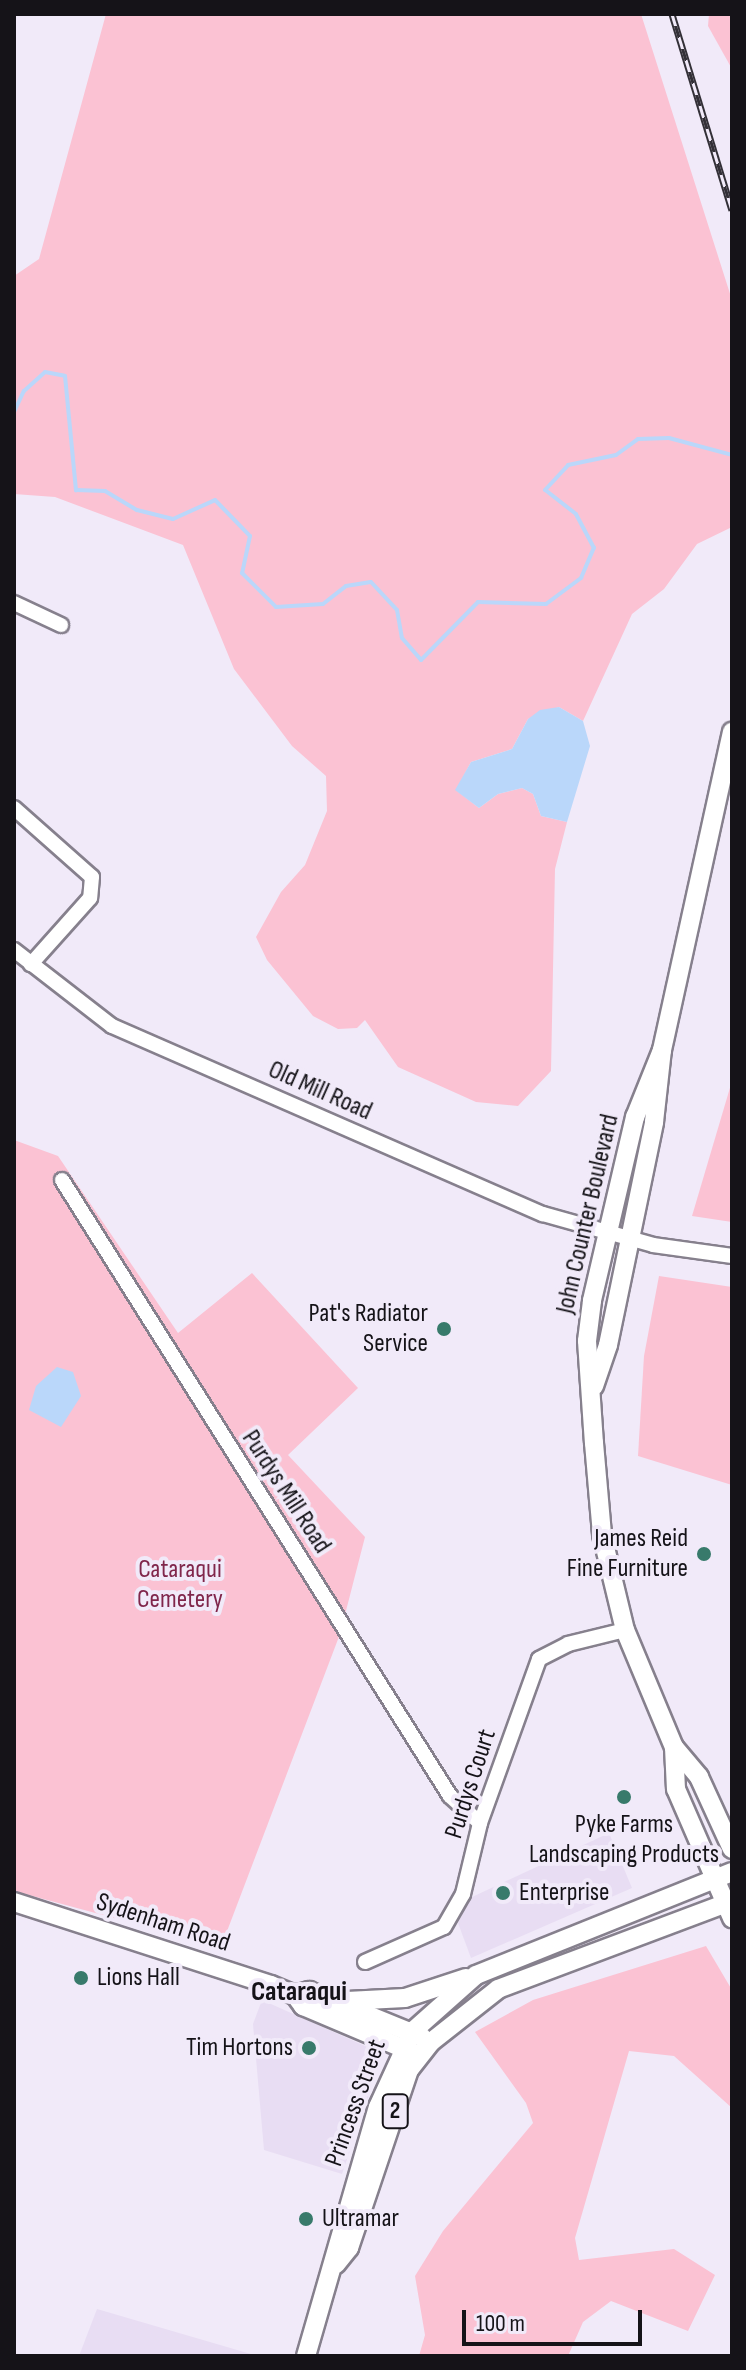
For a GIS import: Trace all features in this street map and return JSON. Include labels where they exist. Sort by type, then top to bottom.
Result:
[{"type":"main road","name":"John Counter Boulevard","points":[[592,1393],[608,1345],[627,1239],[654,1122],[662,1050],[732,732]]},
{"type":"main road","name":"John Counter Boulevard","points":[[662,1050],[635,1117],[606,1235],[587,1341],[602,1535],[625,1630],[674,1747],[699,1777],[732,1849]]},
{"type":"main road","name":"John Counter Boulevard","points":[[674,1747],[676,1789],[724,1876],[730,1908]]},
{"type":"main road","name":"Princess Street","points":[[417,2048],[413,2031],[476,1975],[724,1876]]},
{"type":"main road","name":"Sydenham Road","points":[[14,1902],[295,1995],[309,1991],[413,2031]]},
{"type":"main road","name":"Princess Street","points":[[306,2356],[336,2264],[335,2242],[417,2048],[498,1989],[730,1908]]},
{"type":"main road","points":[[338,2001],[405,1998],[476,1975]]},
{"type":"main road","name":"Sydenham Road","points":[[295,1995],[303,2006],[417,2048]]},
{"type":"street","points":[[14,603],[61,625]]},
{"type":"street","points":[[14,808],[92,877],[90,898],[31,964]]},
{"type":"street","name":"Old Mill Road","points":[[14,950],[112,1026],[551,1217],[606,1235],[732,1256]]},
{"type":"street","name":"Purdys Mill Road","points":[[62,1180],[450,1796],[480,1823]]},
{"type":"street","name":"Purdys Court","points":[[365,1962],[444,1927],[463,1894],[480,1823],[539,1659],[568,1644],[625,1630]]},
{"type":"shaded area","points":[[609,1833],[632,1888],[471,1958],[458,1923],[470,1898]]},
{"type":"shaded area","points":[[262,2000],[383,2054],[342,2174],[264,2150],[253,2024]]},
{"type":"shaded area","points":[[97,2309],[258,2356],[79,2356]]},
{"type":"green space","points":[[106,14],[641,14],[732,300],[732,527],[697,544],[664,589],[632,614],[583,721],[559,707],[528,719],[512,749],[471,762],[456,790],[479,808],[498,794],[522,788],[533,794],[541,816],[567,822],[555,869],[551,1071],[518,1106],[476,1102],[398,1067],[365,1020],[357,1028],[338,1029],[313,1016],[267,960],[256,937],[281,892],[305,865],[327,811],[326,776],[292,746],[234,669],[183,545],[55,497],[14,494],[14,276],[39,259]]},
{"type":"green space","points":[[709,14],[732,14],[732,69],[708,26]]},
{"type":"green space","points":[[732,1081],[732,1222],[692,1216]]},
{"type":"green space","name":"Cataraqui Cemetery","points":[[14,1140],[58,1156],[178,1333],[252,1273],[358,1388],[288,1455],[365,1537],[340,1634],[221,1947],[14,1891]]},
{"type":"green space","points":[[659,1276],[732,1287],[732,1485],[638,1456],[644,1356]]},
{"type":"green space","points":[[706,1946],[732,1990],[732,2108],[674,2056],[629,2051],[575,2238],[579,2260],[674,2249],[715,2275],[688,2331],[611,2301],[583,2322],[568,2356],[419,2356],[425,2335],[415,2276],[443,2231],[533,2123],[526,2103],[475,2032],[533,2000]]},
{"type":"water","points":[[559,707],[583,721],[590,746],[567,822],[541,816],[533,794],[522,788],[498,794],[479,808],[455,790],[471,762],[512,749],[528,719],[540,710]]},
{"type":"water","points":[[57,1367],[73,1372],[81,1396],[61,1427],[29,1410],[36,1386]]},
{"type":"waterway","points":[[14,412],[24,391],[45,372],[65,376],[76,490],[105,491],[137,510],[173,519],[215,500],[250,536],[242,573],[276,607],[323,604],[346,586],[371,582],[397,610],[402,638],[421,660],[478,602],[546,604],[581,578],[594,548],[576,514],[545,490],[568,465],[616,455],[638,439],[669,438],[732,455]]},
{"type":"railway","points":[[672,14],[732,210]]},
{"type":"place","name":"Pat's Radiator Service","points":[[444,1329]]},
{"type":"place","name":"James Reid Fine Furniture","points":[[704,1554]]},
{"type":"place","name":"Pyke Farms Landscaping Products","points":[[624,1797]]},
{"type":"place","name":"Enterprise","points":[[503,1893]]},
{"type":"place","name":"Lions Hall","points":[[81,1978]]},
{"type":"place","name":"Tim Hortons","points":[[309,2048]]},
{"type":"place","name":"Ultramar","points":[[306,2219]]},
{"type":"district","name":"Cataraqui","points":[[299,1992]]}]
